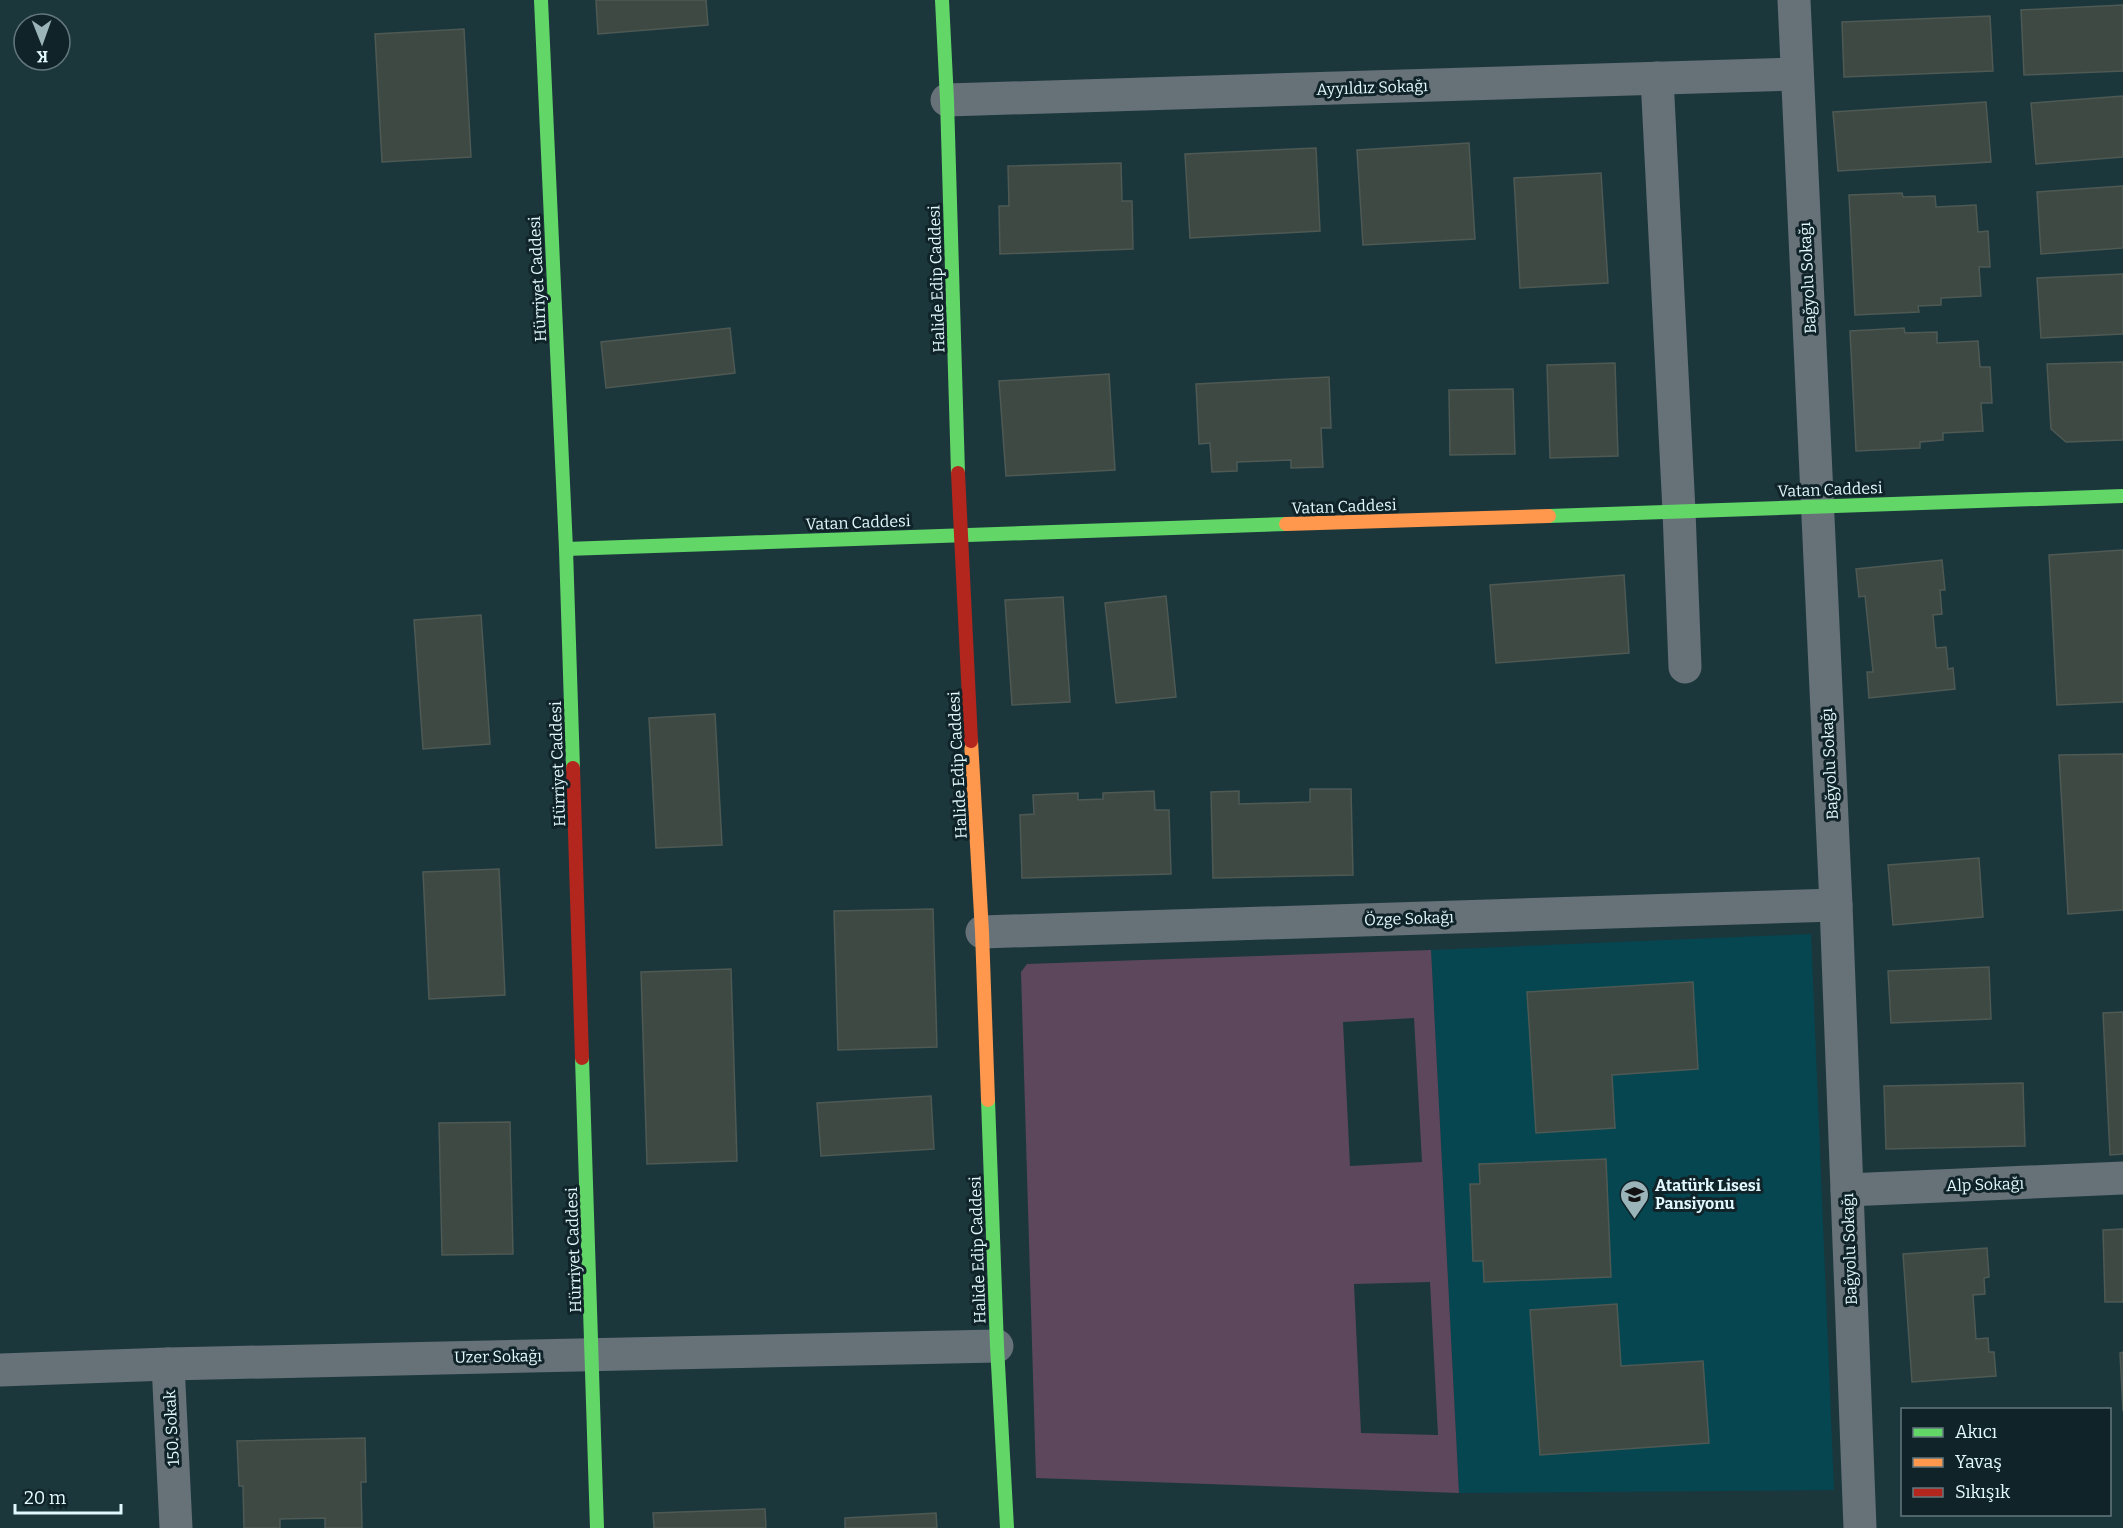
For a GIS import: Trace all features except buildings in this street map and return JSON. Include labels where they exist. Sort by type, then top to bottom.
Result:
[{"type":"street","name":"Hürriyet Caddesi","points":[[541,0],[566,549],[597,1528]]},
{"type":"street","name":"Halide Edip Caddesi","points":[[942,0],[960,535],[982,932],[997,1346],[1007,1528]]},
{"type":"street","name":"Bağyolu Sokağı","points":[[1794,0],[1836,905],[1860,1528]]},
{"type":"street","name":"Ayyıldız Sokağı","points":[[947,100],[1796,74]]},
{"type":"street","points":[[1657,78],[1685,667]]},
{"type":"street","name":"Vatan Caddesi","points":[[566,549],[2123,496]]},
{"type":"street","name":"Özge Sokağı","points":[[982,932],[1836,905]]},
{"type":"street","name":"Alp Sokağı","points":[[1847,1190],[2123,1178]]},
{"type":"street","name":"Uzer Sokağı","points":[[0,1370],[168,1364],[997,1346]]},
{"type":"street","name":"150. Sokak","points":[[168,1364],[176,1528]]},
{"type":"shaded area","name":"Atatürk Lisesi Pansiyonu","points":[[1811,934],[1834,1490],[1459,1493],[1431,950]]},
{"type":"shaded area","points":[[1431,950],[1459,1493],[1036,1478],[1021,972],[1027,964]],"holes":[[[1414,1018],[1422,1162],[1350,1166],[1343,1022]],[[1430,1282],[1438,1435],[1361,1433],[1354,1284]]]},
{"type":"traffic: fast","points":[[541,0],[566,549],[573,768]]},
{"type":"traffic: fast","points":[[942,0],[958,473]]},
{"type":"traffic: fast","points":[[1549,516],[2123,496]]},
{"type":"traffic: fast","points":[[566,549],[1286,524]]},
{"type":"traffic: fast","points":[[582,1058],[597,1528]]},
{"type":"traffic: fast","points":[[988,1100],[997,1346],[1007,1528]]},
{"type":"traffic: slow","points":[[1286,524],[1549,516]]},
{"type":"traffic: slow","points":[[971,741],[982,932],[988,1100]]},
{"type":"traffic: jam","points":[[958,473],[971,741]]},
{"type":"traffic: jam","points":[[573,768],[582,1058]]},
{"type":"place","name":"Atatürk Lisesi Pansiyonu","points":[[1634,1220]]}]
